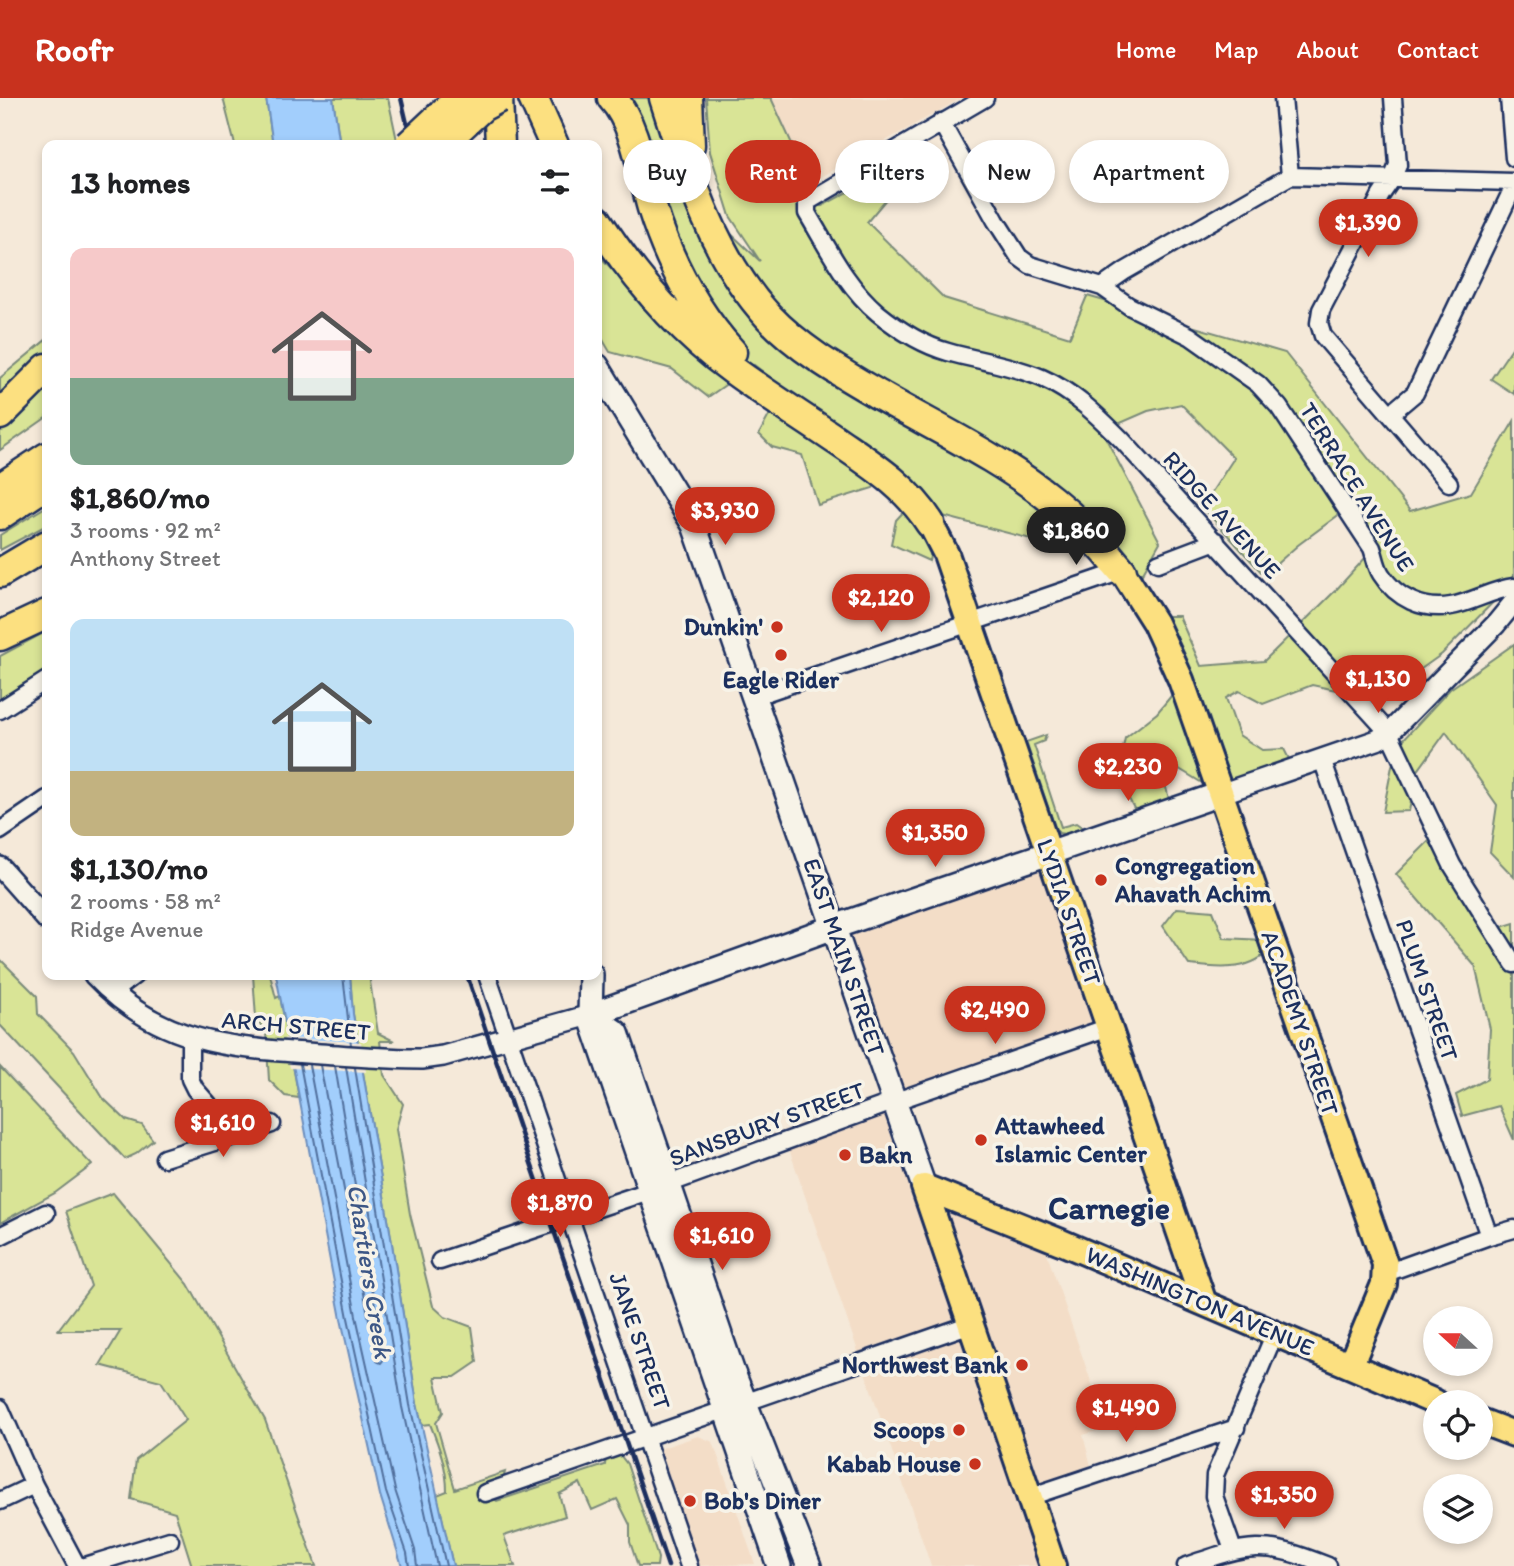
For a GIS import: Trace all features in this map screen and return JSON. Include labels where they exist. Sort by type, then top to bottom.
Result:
[{"type":"highway","points":[[533,98],[552,140]]},
{"type":"highway","points":[[612,98],[626,118],[664,242],[692,299],[720,338],[786,406]]},
{"type":"highway","points":[[664,98],[679,140]]},
{"type":"highway","points":[[688,98],[691,140]]},
{"type":"highway","points":[[486,100],[499,140]]},
{"type":"highway","points":[[418,140],[486,100]]},
{"type":"highway","points":[[446,140],[486,100]]},
{"type":"highway","points":[[701,203],[709,225],[730,265],[755,301],[784,331],[839,371],[1005,468],[1050,498],[1089,533],[1122,571]]},
{"type":"highway","points":[[602,227],[643,283],[685,329],[731,368],[898,484],[930,523]]},
{"type":"highway","points":[[0,415],[42,373]]},
{"type":"highway","points":[[0,488],[42,460]]},
{"type":"highway","points":[[0,515],[42,487]]},
{"type":"highway","points":[[0,573],[42,548]]},
{"type":"highway","points":[[0,636],[42,616]]},
{"type":"main road","points":[[443,98],[464,140]]},
{"type":"main road","name":"EAST MAIN STREET","points":[[602,374],[694,525],[924,1187],[1052,1566]]},
{"type":"main road","name":"LYDIA STREET","points":[[930,523],[946,554],[1204,1303]]},
{"type":"main road","name":"ACADEMY STREET","points":[[1122,571],[1155,623],[1181,680],[1386,1273]]},
{"type":"main road","points":[[590,1015],[834,927],[1220,794]]},
{"type":"main road","points":[[591,980],[590,1015],[659,1188],[735,1407],[779,1566]]},
{"type":"main road","name":"WASHINGTON AVENUE","points":[[924,1187],[1351,1364],[1423,1397]]},
{"type":"main road","points":[[1351,1364],[1386,1273]]},
{"type":"main road","points":[[735,1407],[809,1566]]},
{"type":"main road","points":[[1493,1425],[1514,1434]]},
{"type":"street","points":[[941,122],[985,98]]},
{"type":"street","points":[[1283,98],[1290,176]]},
{"type":"street","points":[[1393,98],[1398,164],[1321,310],[1319,323],[1323,335],[1449,482]]},
{"type":"street","points":[[1509,98],[1514,158]]},
{"type":"street","name":"RIDGE AVENUE","points":[[941,122],[807,202],[807,213],[845,277],[878,313],[924,343],[948,352],[1011,367],[1065,389],[1093,411],[1122,440],[1389,733],[1452,865],[1514,964]]},
{"type":"street","name":"TERRACE AVENUE","points":[[941,122],[1019,257],[1030,265],[1102,287],[1129,306],[1191,336],[1258,384],[1279,407],[1372,548],[1380,572],[1398,594],[1424,607],[1451,606],[1497,589],[1514,587]]},
{"type":"street","points":[[1102,287],[1290,176],[1514,184],[1415,393],[1390,414]]},
{"type":"street","points":[[1158,563],[1216,541]]},
{"type":"street","points":[[753,697],[1122,571]]},
{"type":"street","points":[[1220,794],[1377,740],[1389,733],[1496,624],[1514,602]]},
{"type":"street","points":[[0,710],[42,683]]},
{"type":"street","name":"PLUM STREET","points":[[1322,759],[1489,1236]]},
{"type":"street","points":[[0,831],[42,802]]},
{"type":"street","points":[[0,867],[42,913]]},
{"type":"street","name":"ARCH STREET","points":[[99,980],[142,1014],[190,1037],[210,1044],[265,1051],[422,1059],[510,1039],[590,1015]]},
{"type":"street","points":[[112,992],[128,980]]},
{"type":"street","name":"JANE STREET","points":[[489,980],[689,1566]]},
{"type":"street","name":"SANSBURY STREET","points":[[439,1261],[659,1188],[893,1102],[1109,1027]]},
{"type":"street","points":[[190,1037],[190,1079],[195,1089],[236,1136]]},
{"type":"street","points":[[164,1158],[272,1125]]},
{"type":"street","points":[[0,1236],[46,1213]]},
{"type":"street","points":[[1386,1273],[1514,1229]]},
{"type":"street","points":[[485,1493],[971,1324],[990,1343]]},
{"type":"street","points":[[1233,1550],[1214,1496],[1215,1475],[1275,1333]]},
{"type":"street","points":[[0,1408],[34,1485],[78,1566]]},
{"type":"street","points":[[1029,1497],[1236,1428]]},
{"type":"street","points":[[0,1501],[34,1485]]},
{"type":"street","points":[[85,1566],[170,1540]]},
{"type":"street","points":[[1186,1566],[1233,1550],[1254,1547],[1276,1548],[1328,1566]]},
{"type":"shaded area","points":[[771,98],[962,98],[887,140],[835,140],[835,169],[821,177],[821,140],[790,140]]},
{"type":"shaded area","points":[[1043,867],[1098,1024],[887,1115],[949,1208],[1046,1251],[1107,1428],[1083,1435],[1091,1466],[1014,1492],[1039,1566],[931,1566],[787,1143],[900,1092],[846,934]]},
{"type":"shaded area","points":[[698,1436],[713,1442],[755,1564],[696,1566],[656,1450]]},
{"type":"green space","points":[[223,98],[266,98],[272,140],[234,140]]},
{"type":"green space","points":[[333,98],[388,98],[397,140],[339,140]]},
{"type":"green space","points":[[618,98],[654,98],[666,140],[634,140]]},
{"type":"green space","points":[[706,98],[771,98],[790,140],[725,140],[725,200],[711,155]]},
{"type":"green space","points":[[835,199],[835,203],[883,203],[867,222],[944,298],[1070,337],[1087,296],[1285,353],[1410,511],[1471,493],[1514,421],[1514,581],[1442,654],[1379,699],[1312,685],[1263,704],[1239,691],[1226,698],[1239,735],[1262,750],[1284,749],[1291,763],[1239,783],[1258,793],[1212,789],[1158,756],[1171,807],[1139,818],[1117,776],[1125,738],[1157,713],[1191,672],[1162,616],[1179,616],[1201,666],[1264,661],[1378,544],[1352,505],[1298,545],[1264,575],[1202,507],[1234,458],[1181,404],[1148,411],[1102,431],[1160,542],[1140,578],[1072,527],[1046,543],[939,515],[929,561],[891,544],[896,520],[908,507],[887,465],[873,488],[818,505],[802,455],[772,447],[759,434],[784,388],[754,365],[708,397],[672,369],[610,352],[602,338],[602,258],[683,346],[708,333],[658,203],[698,203],[760,261],[730,216],[726,203],[800,203],[798,206],[822,206]]},
{"type":"green space","points":[[42,343],[42,421],[0,450],[0,378]]},
{"type":"green space","points":[[1514,345],[1514,394],[1491,379]]},
{"type":"green space","points":[[42,509],[42,528],[0,550],[0,535]]},
{"type":"green space","points":[[42,634],[42,676],[0,700],[0,656]]},
{"type":"green space","points":[[1514,644],[1514,877],[1490,852],[1497,805],[1446,732],[1417,772],[1409,811],[1383,812],[1392,766],[1401,742],[1450,689]]},
{"type":"green space","points":[[1046,735],[1044,741],[1034,745],[1061,827],[1076,823],[1083,828],[1065,834],[1056,830],[1026,742]]},
{"type":"green space","points":[[1429,841],[1488,931],[1514,923],[1514,1140],[1499,1106],[1462,1116],[1456,1095],[1487,1079],[1490,1029],[1475,966],[1396,874]]},
{"type":"green space","points":[[1177,908],[1213,911],[1224,938],[1264,940],[1267,952],[1241,966],[1189,965],[1163,926]]},
{"type":"green space","points":[[0,959],[37,996],[38,1014],[74,1051],[103,1098],[126,1120],[142,1125],[153,1140],[136,1154],[125,1159],[0,1025]]},
{"type":"green space","points":[[253,980],[271,980],[276,998],[280,996],[299,1098],[285,1096],[269,1080],[266,1032],[256,1018]]},
{"type":"green space","points":[[350,980],[370,980],[378,1033],[394,1041],[380,1041],[384,1075],[403,1104],[396,1129],[410,1214],[433,1306],[445,1317],[472,1327],[477,1362],[455,1377],[435,1377],[443,1412],[436,1423],[455,1489],[505,1472],[503,1480],[482,1489],[497,1501],[605,1465],[606,1456],[617,1451],[627,1464],[658,1558],[657,1566],[638,1566],[630,1542],[630,1525],[617,1499],[592,1510],[580,1483],[559,1494],[565,1516],[504,1536],[515,1566],[453,1566],[437,1495],[447,1491],[446,1474],[430,1424],[422,1425],[417,1404],[353,1014]]},
{"type":"green space","points":[[0,1067],[92,1165],[55,1193],[0,1223]]},
{"type":"green space","points":[[113,1193],[188,1284],[265,1420],[316,1566],[192,1566],[175,1512],[131,1499],[136,1460],[186,1420],[161,1381],[100,1365],[121,1330],[58,1330],[91,1286],[66,1211]]},
{"type":"water","points":[[266,98],[333,98],[338,140],[272,140]]},
{"type":"water","name":"Chartiers Creek","points":[[277,980],[350,980],[353,1014],[417,1404],[453,1566],[402,1566],[380,1495],[341,1319]]},
{"type":"pier","points":[[284,1038],[361,1042],[366,1072],[290,1068]]},
{"type":"railway","points":[[401,98],[411,140]]},
{"type":"railway","points":[[469,980],[668,1566]]},
{"type":"place","name":"Dunkin'","points":[[777,627]]},
{"type":"place","name":"Eagle Rider","points":[[781,655]]},
{"type":"place","name":"Congregation Ahavath Achim","points":[[1101,880]]},
{"type":"place","name":"Attawheed Islamic Center","points":[[981,1140]]},
{"type":"place","name":"Bakn","points":[[845,1155]]},
{"type":"place","name":"Northwest Bank","points":[[1022,1365]]},
{"type":"place","name":"Scoops","points":[[959,1430]]},
{"type":"place","name":"Kabab House","points":[[975,1464]]},
{"type":"place","name":"Bob's Diner","points":[[690,1501]]},
{"type":"district","name":"Carnegie","points":[[1109,1208]]}]
